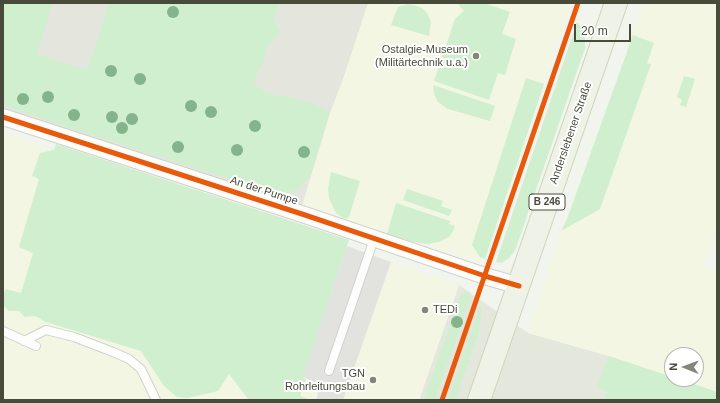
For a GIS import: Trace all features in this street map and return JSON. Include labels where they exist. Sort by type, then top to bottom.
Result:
[{"type":"main road","name":"Anderslebener Straße","points":[[479,400],[616,3]]},
{"type":"street","name":"An der Pumpe","points":[[3,117],[143,162],[484,276],[519,286]]},
{"type":"lane","points":[[329,371],[374,239]]},
{"type":"lane","points":[[24,341],[46,330],[74,337],[113,352],[129,360],[141,369],[156,400]]},
{"type":"lane","points":[[3,331],[36,346]]},
{"type":"shaded area","points":[[3,3],[368,3],[330,113],[302,206],[3,108]]},
{"type":"shaded area","points":[[368,3],[572,3],[483,264],[302,206],[330,113]]},
{"type":"shaded area","points":[[644,3],[717,3],[717,227],[704,267],[717,272],[717,392],[702,387],[704,387],[704,347],[664,347],[664,374],[609,356],[528,333],[561,231],[567,219]]},
{"type":"shaded area","points":[[3,133],[347,246],[459,285],[419,400],[3,400]]},
{"type":"shaded area","points":[[347,246],[391,262],[343,400],[316,400],[321,385],[303,377]]},
{"type":"shaded area","points":[[459,285],[528,333],[609,356],[664,374],[664,387],[702,387],[717,392],[717,400],[419,400]]},
{"type":"green space","points":[[3,3],[53,3],[37,54],[87,70],[109,3],[279,3],[274,20],[280,32],[266,49],[264,62],[256,75],[254,84],[264,91],[274,95],[309,102],[330,112],[310,176],[297,190],[280,195],[57,124],[3,105]]},
{"type":"green space","name":"Ostalgie-Museum (Militärtechnik u.a.)","points":[[457,3],[484,3],[510,12],[502,34],[516,39],[505,75],[498,73],[489,100],[434,81],[455,19],[464,11]]},
{"type":"green space","points":[[408,4],[422,8],[427,13],[431,22],[429,36],[391,25],[398,7]]},
{"type":"green space","points":[[577,22],[583,29],[585,48],[515,251],[509,258],[501,263],[496,262]]},
{"type":"green space","points":[[633,35],[654,43],[647,63],[651,64],[600,209],[561,231],[567,219]]},
{"type":"green space","points":[[684,76],[695,79],[686,107],[680,105],[682,100],[677,97]]},
{"type":"green space","points":[[526,78],[544,84],[485,259],[480,257],[472,245]]},
{"type":"green space","points":[[433,85],[495,106],[490,121],[448,109],[438,102],[434,94]]},
{"type":"green space","points":[[56,144],[349,240],[303,378],[306,379],[300,396],[312,400],[249,400],[229,374],[218,391],[188,398],[177,397],[164,386],[141,351],[46,322],[35,316],[25,317],[19,311],[9,311],[3,305],[3,294],[6,289],[21,293],[33,253],[19,247],[39,179],[32,176],[40,153],[54,150]]},
{"type":"green space","points":[[331,172],[360,181],[349,217],[345,219],[336,213],[329,198],[328,189]]},
{"type":"green space","points":[[407,189],[443,201],[441,206],[452,210],[449,216],[403,200]]},
{"type":"green space","points":[[396,203],[450,221],[449,224],[455,226],[453,231],[449,237],[438,242],[428,244],[413,242],[387,234]]},
{"type":"green space","points":[[465,292],[468,292],[471,296],[435,400],[424,400],[459,299]]},
{"type":"green space","points":[[481,305],[478,335],[455,400],[448,400]]},
{"type":"green space","points":[[609,356],[664,374],[664,387],[702,387],[717,392],[717,400],[604,400],[607,391],[597,387]]},
{"type":"cycle path","points":[[442,400],[578,3]]},
{"type":"cycle path","points":[[3,117],[519,286]]},
{"type":"place","name":"Ostalgie-Museum (Militärtechnik u.a.)","points":[[476,56]]},
{"type":"place","name":"TEDi","points":[[425,310]]},
{"type":"place","name":"TGN Rohrleitungsbau","points":[[373,380]]}]
